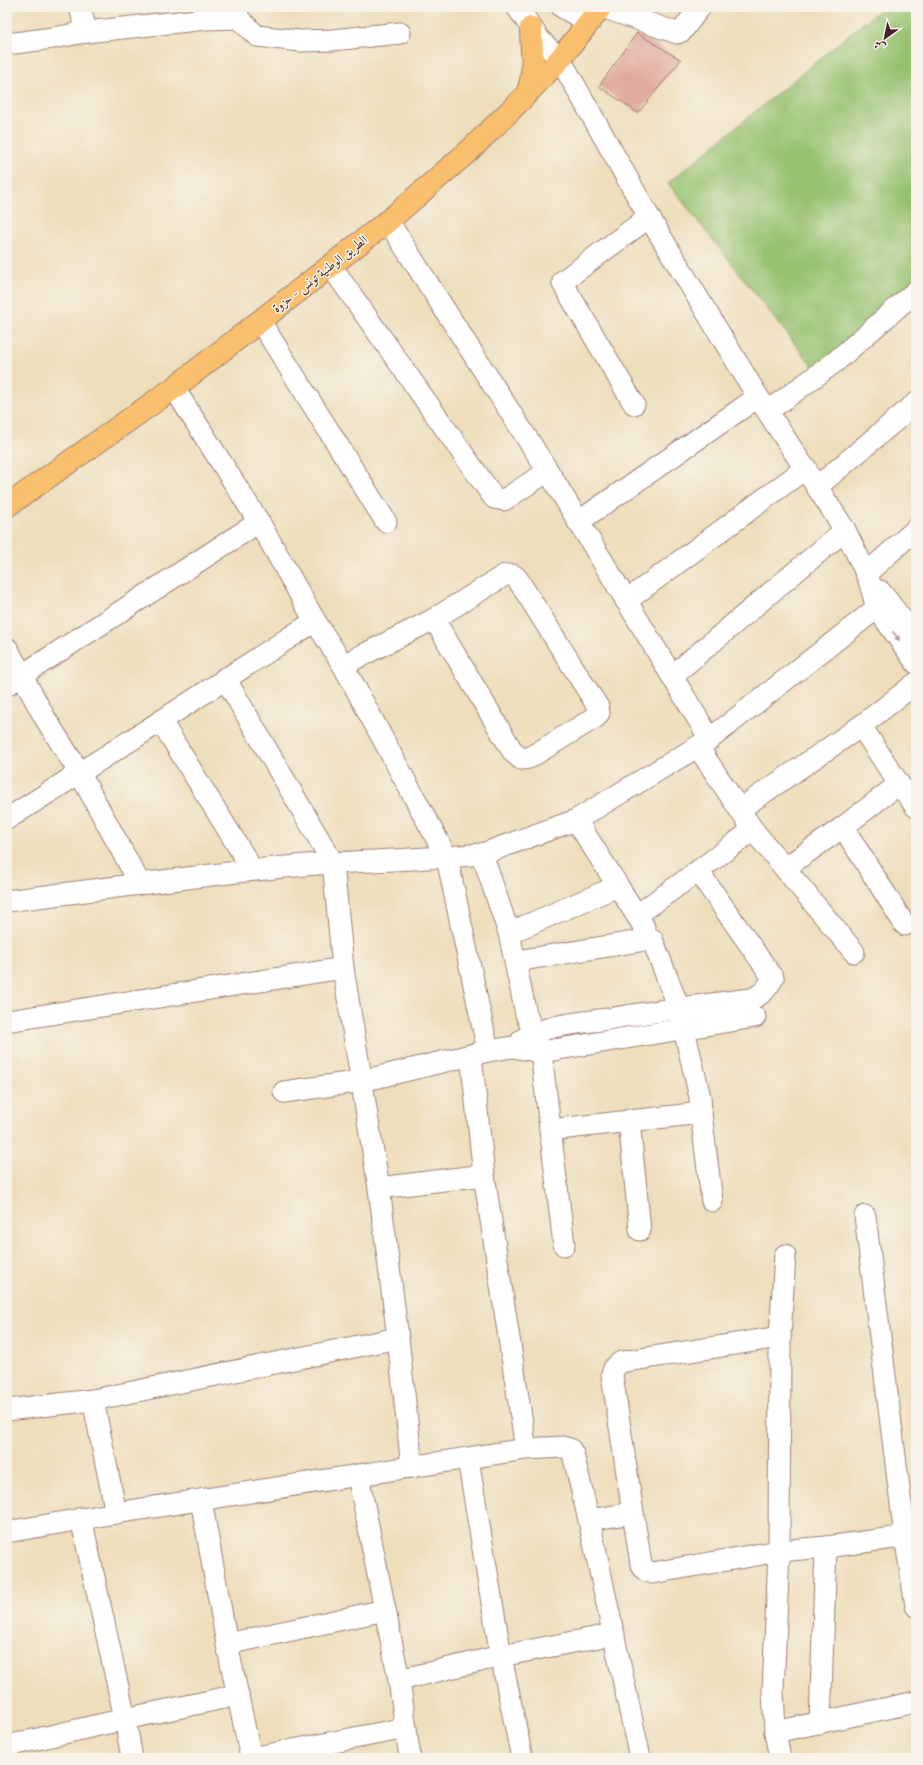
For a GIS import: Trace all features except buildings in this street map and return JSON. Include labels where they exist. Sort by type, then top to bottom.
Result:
[{"type":"main road","name":"الطريق الوطنية تونس - حزوة","points":[[7,506],[174,388],[388,221],[470,150],[528,92],[560,59],[597,12]]},
{"type":"main road","points":[[528,92],[534,65],[531,28]]},
{"type":"street","points":[[80,7],[86,32]]},
{"type":"street","points":[[517,7],[545,45],[560,59],[649,217],[763,404],[845,530],[855,547],[867,575],[916,663]]},
{"type":"street","points":[[562,7],[597,12],[677,33],[682,31],[700,7]]},
{"type":"street","points":[[7,44],[86,32],[154,16],[206,19],[237,12],[257,36],[300,41],[332,40],[400,33]]},
{"type":"street","points":[[634,404],[563,284],[563,281],[649,217]]},
{"type":"street","points":[[388,221],[548,471],[672,676],[704,743],[753,830],[854,952]]},
{"type":"street","points":[[331,266],[494,498],[504,500],[548,471]]},
{"type":"street","points":[[578,522],[763,404],[835,362],[916,291]]},
{"type":"street","points":[[260,321],[386,522]]},
{"type":"street","points":[[174,388],[259,522],[315,621],[343,665],[447,858],[480,1053],[484,1175],[526,1449]]},
{"type":"street","points":[[818,487],[916,403]]},
{"type":"street","points":[[626,601],[806,468]]},
{"type":"street","points":[[15,680],[259,522]]},
{"type":"street","points":[[867,575],[916,529]]},
{"type":"street","points":[[672,676],[845,530]]},
{"type":"street","points":[[343,665],[434,620],[505,575],[513,575],[518,578],[598,707],[599,713],[596,717],[529,758],[521,759],[513,752],[434,620]]},
{"type":"street","points":[[883,604],[916,637]]},
{"type":"street","points":[[7,901],[252,869],[333,863],[447,858],[482,854],[576,820],[704,743],[883,604]]},
{"type":"street","points":[[7,819],[315,621]]},
{"type":"street","points":[[7,648],[15,680],[45,718],[79,772],[140,884]]},
{"type":"street","points":[[226,678],[333,863],[343,968],[379,1188],[398,1338],[412,1467]]},
{"type":"street","points":[[740,809],[861,726],[916,683]]},
{"type":"street","points":[[161,721],[252,869]]},
{"type":"street","points":[[861,726],[916,807]]},
{"type":"street","points":[[785,868],[843,827],[899,784]]},
{"type":"street","points":[[576,820],[652,939],[679,1008],[700,1097],[712,1201]]},
{"type":"street","points":[[843,827],[905,925]]},
{"type":"street","points":[[637,915],[753,830]]},
{"type":"street","points":[[482,854],[509,933],[526,1014],[541,1052],[564,1245]]},
{"type":"street","points":[[512,1047],[534,1032],[562,1026],[679,1008],[751,999],[760,995],[768,987],[773,978],[698,871]]},
{"type":"street","points":[[509,933],[618,886]]},
{"type":"street","points":[[516,961],[652,939]]},
{"type":"street","points":[[7,1021],[343,968]]},
{"type":"street","points":[[284,1092],[362,1081],[480,1053],[512,1047],[541,1052],[755,1017]]},
{"type":"street","points":[[550,1130],[701,1113]]},
{"type":"street","points":[[629,1120],[640,1230]]},
{"type":"street","points":[[379,1188],[484,1175]]},
{"type":"street","points":[[865,1216],[911,1536],[916,1606]]},
{"type":"street","points":[[780,1758],[775,1732],[774,1656],[779,1551],[780,1337],[785,1255]]},
{"type":"street","points":[[780,1337],[621,1362],[614,1368],[612,1375],[641,1564],[645,1570],[652,1573],[779,1551],[826,1547],[911,1536]]},
{"type":"street","points":[[7,1410],[93,1400],[398,1338]]},
{"type":"street","points":[[93,1400],[116,1513]]},
{"type":"street","points":[[7,1532],[81,1518],[526,1449],[563,1447],[570,1449],[573,1454],[589,1520],[640,1758]]},
{"type":"street","points":[[468,1459],[501,1656],[522,1758]]},
{"type":"street","points":[[358,1475],[398,1680],[410,1758]]},
{"type":"street","points":[[201,1500],[227,1644],[251,1758],[406,1728]]},
{"type":"street","points":[[589,1520],[633,1513]]},
{"type":"street","points":[[81,1518],[125,1719],[132,1758]]},
{"type":"street","points":[[820,1723],[826,1547]]},
{"type":"street","points":[[227,1644],[385,1610]]},
{"type":"street","points":[[398,1680],[501,1656],[614,1634]]},
{"type":"street","points":[[9,1746],[238,1695]]},
{"type":"street","points":[[775,1732],[916,1702]]},
{"type":"green space","points":[[883,7],[916,7],[916,288],[817,372],[668,183]]}]
